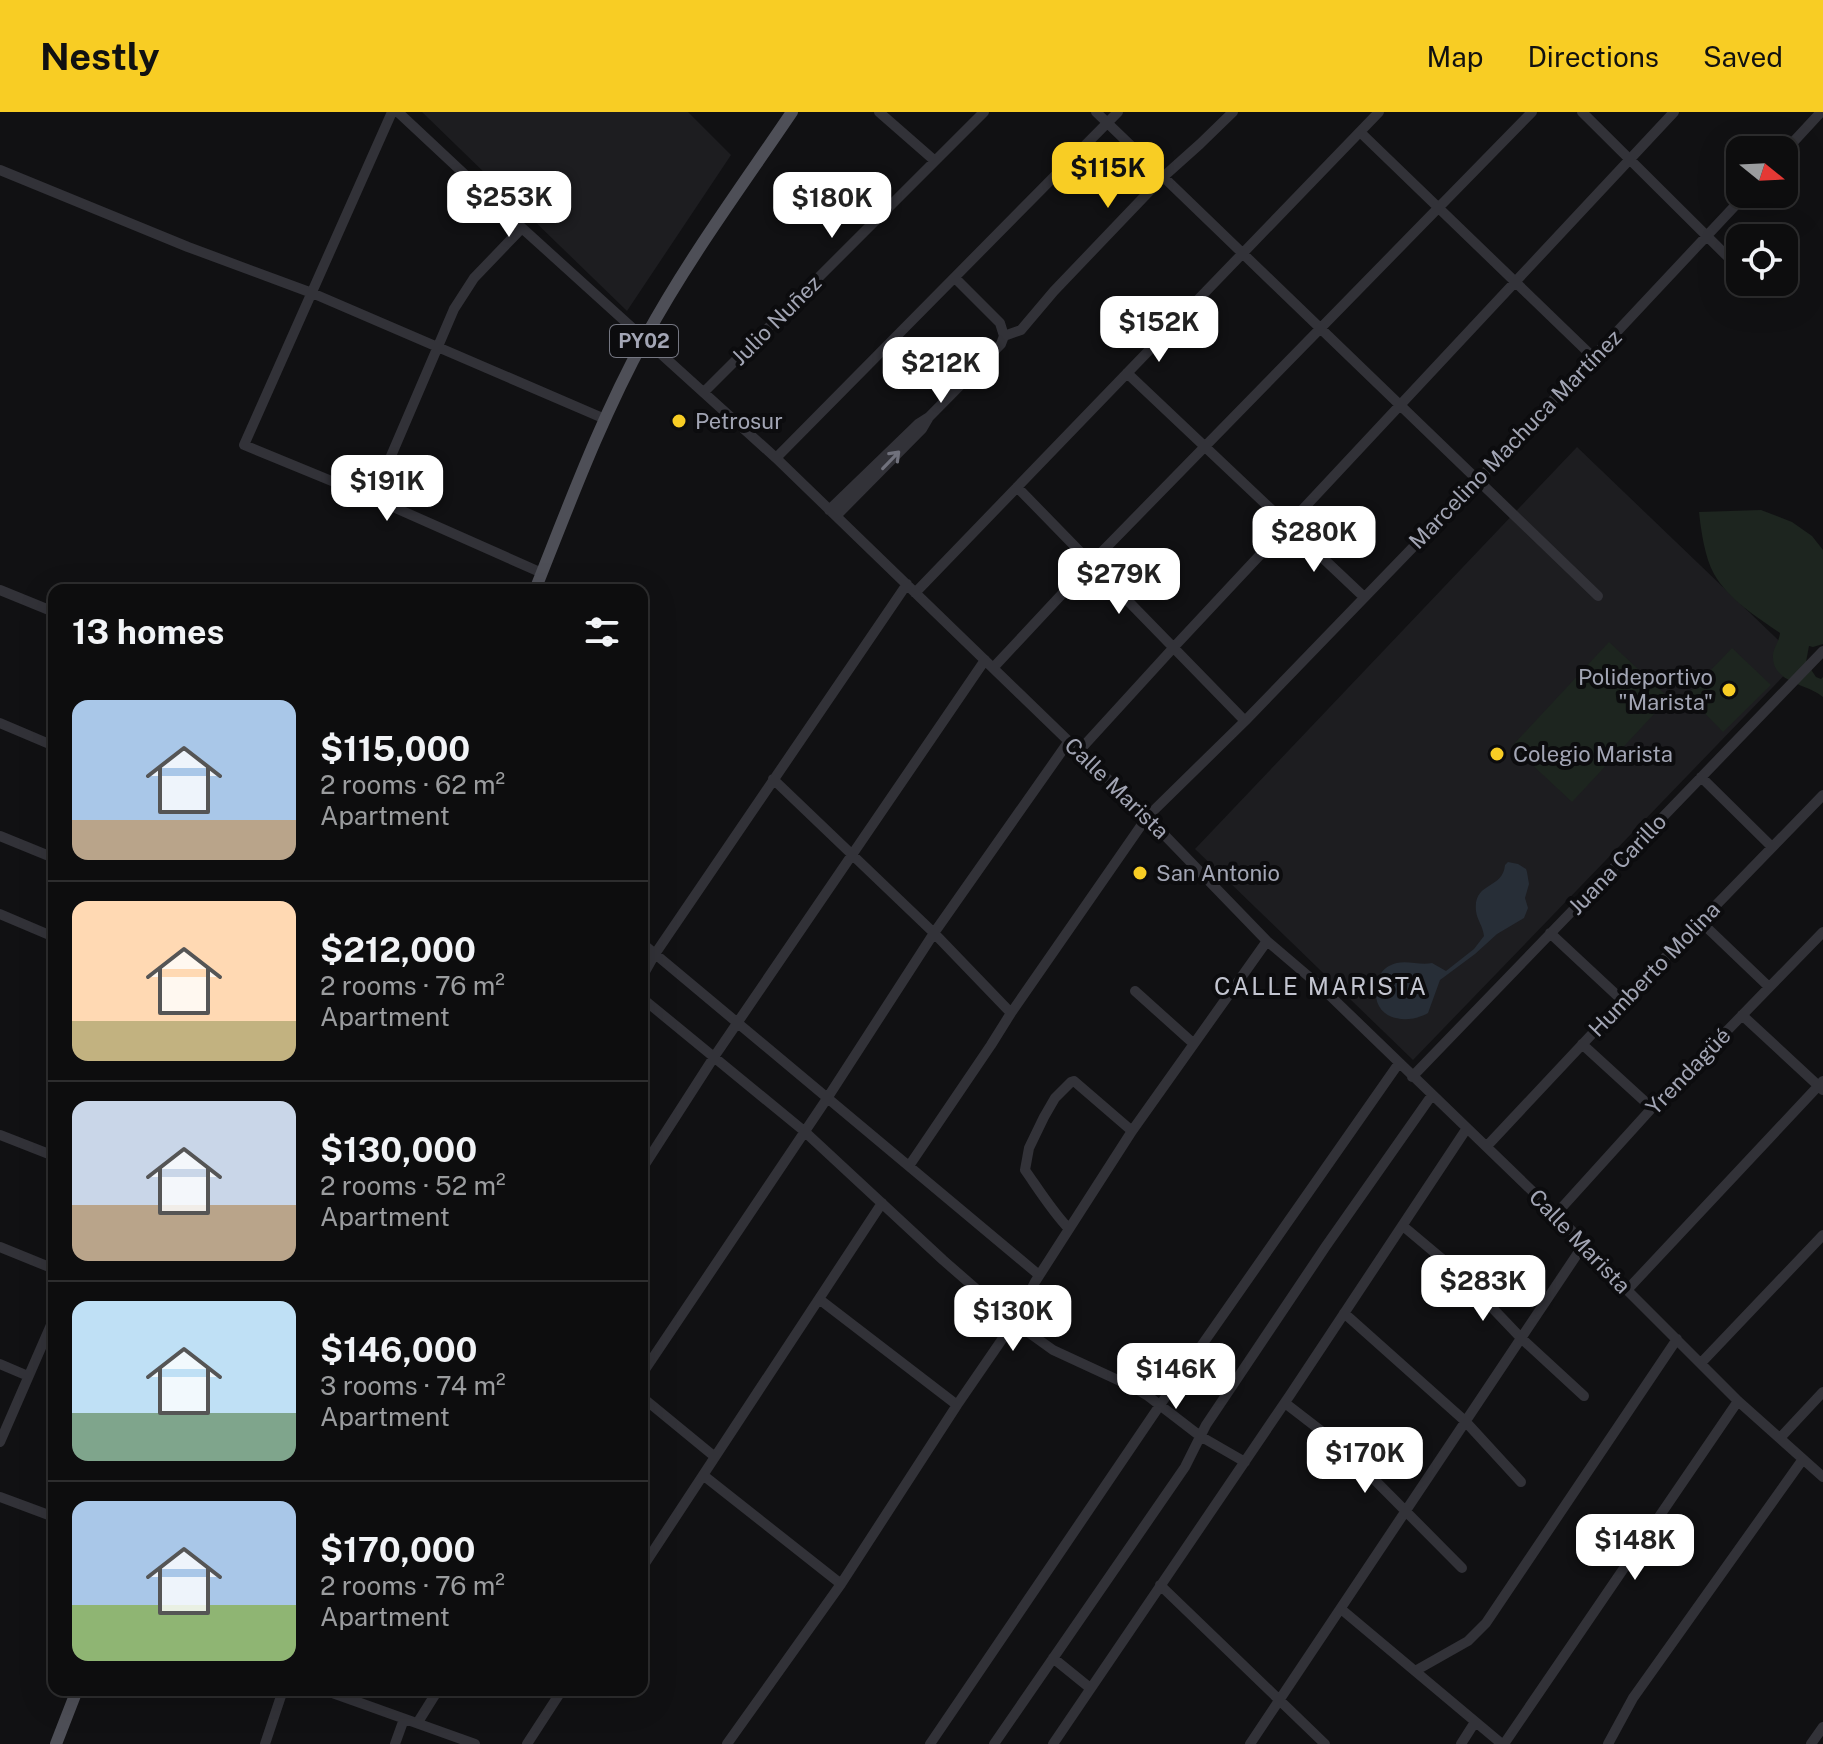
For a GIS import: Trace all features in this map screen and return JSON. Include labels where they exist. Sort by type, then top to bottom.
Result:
[{"type":"main road","name":"PY02","points":[[537,584],[605,419],[645,339],[673,289],[785,115]]},
{"type":"main road","points":[[56,1744],[75,1696]]},
{"type":"street","name":"Calle Marista","points":[[395,112],[776,458],[1147,817],[1267,941],[1321,987],[1487,1146],[1738,1401],[1823,1477]]},
{"type":"street","points":[[395,112],[244,445],[542,573]]},
{"type":"street","points":[[880,112],[935,161]]},
{"type":"street","name":"Julio Nuñez","points":[[704,392],[984,112]]},
{"type":"street","points":[[1096,112],[1598,596]]},
{"type":"street","points":[[776,458],[1118,112]]},
{"type":"street","points":[[1004,336],[1021,330],[1162,178],[1233,112]]},
{"type":"street","points":[[648,966],[773,779],[911,588],[1017,487],[1379,112]]},
{"type":"street","points":[[648,1160],[852,853],[989,664],[1532,112]]},
{"type":"street","points":[[1582,112],[1726,255]]},
{"type":"street","points":[[1079,751],[1674,112]]},
{"type":"street","points":[[1797,136],[1816,113]]},
{"type":"street","points":[[1360,132],[1593,357]]},
{"type":"street","points":[[0,170],[188,247],[312,293],[605,419]]},
{"type":"street","name":"Marcelino Machuca Martínez","points":[[909,1166],[1147,817],[1245,721],[1478,480],[1733,208]]},
{"type":"street","points":[[373,498],[454,309],[474,278],[522,228]]},
{"type":"street","points":[[833,513],[922,429],[929,417],[1001,344],[1004,336],[1000,323],[955,278]]},
{"type":"street","points":[[1127,373],[1364,597]]},
{"type":"street","points":[[1017,487],[1245,721]]},
{"type":"street","points":[[0,590],[48,610]]},
{"type":"street","name":"Juana Carillo","points":[[1412,1077],[1823,651]]},
{"type":"street","points":[[0,723],[48,743]]},
{"type":"street","points":[[648,1365],[934,933],[1069,741]]},
{"type":"street","points":[[1701,777],[1772,847]]},
{"type":"street","points":[[773,779],[934,933],[1011,1013]]},
{"type":"street","name":"Humberto Molina","points":[[1487,1146],[1700,921],[1821,802]]},
{"type":"street","points":[[0,836],[48,856]]},
{"type":"street","points":[[0,914],[48,934]]},
{"type":"street","points":[[1700,921],[1769,987]]},
{"type":"street","name":"Yrendagüé","points":[[1556,1214],[1652,1108],[1823,932]]},
{"type":"street","points":[[1550,933],[1623,1001]]},
{"type":"street","points":[[727,1744],[841,1584],[1014,1322],[1039,1275],[1132,1131],[1267,941]]},
{"type":"street","points":[[648,948],[1039,1275]]},
{"type":"street","points":[[1135,991],[1194,1044]]},
{"type":"street","points":[[648,1003],[804,1131],[1014,1322],[1053,1350],[1133,1387],[1200,1436],[1245,1462]]},
{"type":"street","points":[[1627,1290],[1821,1085],[1742,1015]]},
{"type":"street","points":[[1582,1044],[1652,1108]]},
{"type":"street","points":[[930,1744],[1160,1405],[1399,1063]]},
{"type":"street","points":[[1069,1229],[1056,1216],[1025,1170],[1029,1148],[1055,1098],[1074,1081],[1132,1131]]},
{"type":"street","points":[[994,1744],[1185,1467],[1206,1425],[1326,1246],[1432,1095]]},
{"type":"street","points":[[1053,1744],[1467,1128]]},
{"type":"street","points":[[0,1135],[48,1154]]},
{"type":"street","points":[[648,1559],[882,1203]]},
{"type":"street","points":[[1403,1226],[1459,1273],[1521,1338],[1584,1396]]},
{"type":"street","points":[[1701,1363],[1823,1235]]},
{"type":"street","points":[[1250,1744],[1584,1244]]},
{"type":"street","points":[[0,1247],[48,1267]]},
{"type":"street","points":[[819,1299],[957,1405]]},
{"type":"street","points":[[1344,1313],[1465,1421],[1521,1482]]},
{"type":"street","points":[[0,1442],[48,1331]]},
{"type":"street","points":[[1415,1671],[1468,1641],[1486,1623],[1677,1339]]},
{"type":"street","points":[[0,1364],[28,1376]]},
{"type":"street","points":[[1780,1438],[1823,1392]]},
{"type":"street","points":[[1341,1609],[1503,1744],[1738,1401]]},
{"type":"street","points":[[648,1402],[715,1457]]},
{"type":"street","points":[[1285,1403],[1342,1447],[1462,1568]]},
{"type":"street","points":[[1608,1744],[1633,1698],[1803,1459]]},
{"type":"street","points":[[703,1475],[841,1584]]},
{"type":"street","points":[[1,1495],[48,1515]]},
{"type":"street","points":[[1160,1585],[1325,1744]]},
{"type":"street","points":[[1053,1658],[1090,1688]]},
{"type":"street","points":[[265,1744],[281,1696]]},
{"type":"street","points":[[341,1696],[475,1744]]},
{"type":"street","points":[[418,1722],[434,1696]]},
{"type":"street","points":[[527,1744],[558,1696]]},
{"type":"street","points":[[395,1744],[404,1719]]},
{"type":"street","points":[[1461,1744],[1475,1722]]},
{"type":"street","points":[[1811,1744],[1823,1727]]},
{"type":"shaded area","points":[[422,112],[688,112],[731,155],[627,311]]},
{"type":"shaded area","name":"Colegio Marista","points":[[1577,447],[1799,660],[1413,1060],[1195,849]]},
{"type":"shaded area","points":[[1761,510],[1792,522],[1812,536],[1823,550],[1823,644],[1809,646],[1806,662],[1816,677],[1823,677],[1823,697],[1779,673],[1773,655],[1780,633],[1727,592],[1708,560],[1699,512]]},
{"type":"shaded area","points":[[1609,642],[1669,698],[1572,802],[1512,746]]},
{"type":"shaded area","name":"Polideportivo \"Marista\"","points":[[1732,648],[1771,685],[1723,732],[1687,695]]},
{"type":"shaded area","points":[[1508,862],[1518,864],[1527,872],[1529,884],[1525,898],[1528,908],[1524,918],[1497,934],[1440,980],[1428,1013],[1407,1019],[1397,1018],[1382,1010],[1376,993],[1380,976],[1387,967],[1400,963],[1432,963],[1446,971],[1474,949],[1484,936],[1476,901],[1483,890],[1499,879]]},
{"type":"place","name":"Petrosur","points":[[679,421]]},
{"type":"place","name":"Polideportivo \"Marista\"","points":[[1729,690]]},
{"type":"place","name":"Colegio Marista","points":[[1497,754]]},
{"type":"place","name":"San Antonio","points":[[1140,873]]},
{"type":"district","name":"CALLE MARISTA","points":[[1321,987]]}]
